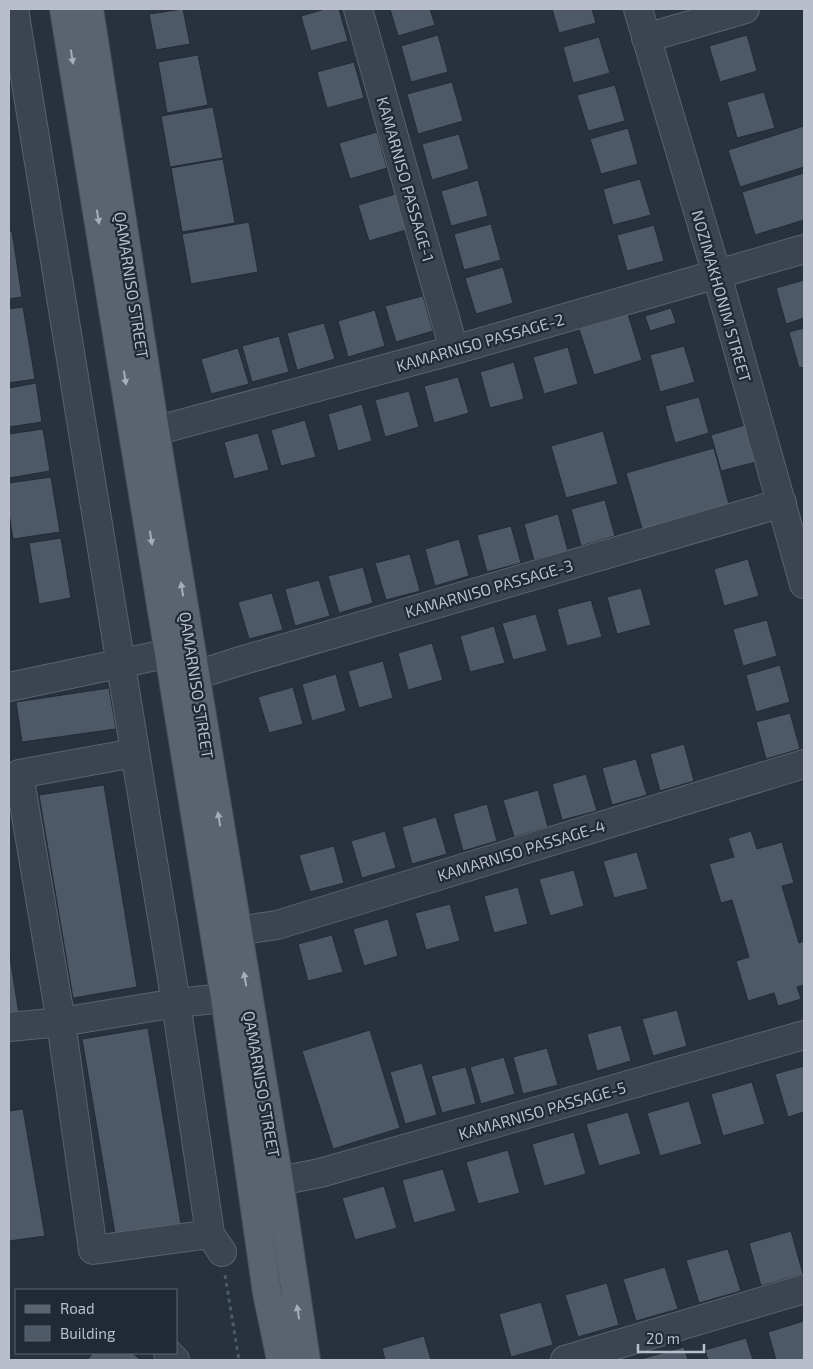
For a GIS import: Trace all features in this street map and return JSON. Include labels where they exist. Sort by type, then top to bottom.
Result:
[{"type":"main road","name":"QAMARNISO STREET","points":[[64,9],[225,998],[267,1293],[281,1360]]},
{"type":"main road","name":"QAMARNISO STREET","points":[[89,9],[155,431],[279,1181],[306,1360]]},
{"type":"street","points":[[14,9],[134,753],[216,1243],[93,1250],[62,1022],[20,774],[134,753]]},
{"type":"street","name":"KAMARNISO PASSAGE-1","points":[[358,9],[454,350]]},
{"type":"street","name":"NOZIMAKHONIM STREET","points":[[638,9],[717,275],[804,584]]},
{"type":"street","points":[[646,38],[745,9]]},
{"type":"street","name":"KAMARNISO PASSAGE-2","points":[[155,431],[454,350],[804,250]]},
{"type":"street","name":"KAMARNISO PASSAGE-3","points":[[196,675],[782,503]]},
{"type":"street","points":[[9,687],[170,653]]},
{"type":"street","name":"KAMARNISO PASSAGE-4","points":[[237,932],[278,924],[804,764]]},
{"type":"street","points":[[9,1027],[62,1022],[176,1003],[225,998]]},
{"type":"street","name":"KAMARNISO PASSAGE-5","points":[[279,1181],[320,1173],[804,1035]]},
{"type":"street","points":[[565,1360],[804,1289]]},
{"type":"path","points":[[216,1243],[240,1360]]},
{"type":"building","points":[[183,9],[190,44],[156,50],[149,14]]},
{"type":"building","points":[[325,9],[339,9],[348,41],[311,51],[301,16]]},
{"type":"building","points":[[390,9],[430,9],[435,25],[398,36]]},
{"type":"building","points":[[552,9],[592,9],[596,23],[559,33]]},
{"type":"building","points":[[438,35],[448,72],[411,82],[401,46]]},
{"type":"building","points":[[747,35],[757,71],[720,82],[709,46]]},
{"type":"building","points":[[599,37],[610,73],[573,83],[563,47]]},
{"type":"building","points":[[198,55],[208,105],[167,113],[158,62]]},
{"type":"building","points":[[354,62],[364,98],[327,108],[317,72]]},
{"type":"building","points":[[452,82],[463,121],[418,134],[407,94]]},
{"type":"building","points":[[615,85],[625,121],[588,131],[577,95]]},
{"type":"building","points":[[764,92],[775,128],[737,138],[727,102]]},
{"type":"building","points":[[213,107],[223,158],[170,167],[161,116]]},
{"type":"building","points":[[804,126],[804,167],[740,187],[728,150]]},
{"type":"building","points":[[628,128],[638,164],[601,174],[590,139]]},
{"type":"building","points":[[377,132],[387,168],[350,179],[339,143]]},
{"type":"building","points":[[459,134],[469,169],[432,180],[422,144]]},
{"type":"building","points":[[223,159],[235,223],[182,232],[171,168]]},
{"type":"building","points":[[804,173],[804,220],[755,235],[742,192]]},
{"type":"building","points":[[640,179],[651,215],[613,225],[603,189]]},
{"type":"building","points":[[478,180],[488,216],[451,226],[441,191]]},
{"type":"building","points":[[396,194],[406,230],[369,241],[358,205]]},
{"type":"building","points":[[249,222],[258,272],[191,284],[182,234]]},
{"type":"building","points":[[491,224],[501,260],[464,270],[454,234]]},
{"type":"building","points":[[654,225],[664,261],[627,271],[617,235]]},
{"type":"building","points":[[12,231],[22,297],[9,299],[9,232]]},
{"type":"building","points":[[503,267],[513,303],[476,314],[465,278]]},
{"type":"building","points":[[804,280],[804,318],[786,324],[776,288]]},
{"type":"building","points":[[423,296],[433,331],[396,342],[385,306]]},
{"type":"building","points":[[23,307],[35,379],[9,383],[9,309]]},
{"type":"building","points":[[671,308],[676,323],[650,331],[645,316]]},
{"type":"building","points":[[375,310],[385,346],[348,357],[338,321]]},
{"type":"building","points":[[628,314],[642,360],[594,375],[579,329]]},
{"type":"building","points":[[324,323],[335,359],[297,370],[287,333]]},
{"type":"building","points":[[804,328],[804,367],[799,368],[789,332]]},
{"type":"building","points":[[279,336],[289,372],[252,382],[242,346]]},
{"type":"building","points":[[684,346],[695,382],[660,392],[650,355]]},
{"type":"building","points":[[568,347],[578,384],[544,394],[533,357]]},
{"type":"building","points":[[238,348],[249,384],[211,394],[201,359]]},
{"type":"building","points":[[514,362],[524,399],[490,408],[480,372]]},
{"type":"building","points":[[458,377],[469,413],[434,423],[424,386]]},
{"type":"building","points":[[36,383],[42,422],[9,427],[9,388]]},
{"type":"building","points":[[409,391],[419,427],[385,437],[375,400]]},
{"type":"building","points":[[699,397],[709,433],[675,443],[665,406]]},
{"type":"building","points":[[362,404],[372,441],[338,451],[328,414]]},
{"type":"building","points":[[305,420],[316,457],[281,466],[271,430]]},
{"type":"building","points":[[745,425],[756,462],[721,471],[711,435]]},
{"type":"building","points":[[43,429],[50,471],[9,478],[9,434]]},
{"type":"building","points":[[603,431],[618,484],[566,498],[551,446]]},
{"type":"building","points":[[258,433],[269,470],[234,479],[224,442]]},
{"type":"building","points":[[714,448],[730,508],[643,532],[626,473]]},
{"type":"building","points":[[51,477],[60,532],[13,539],[9,513],[9,483]]},
{"type":"building","points":[[605,500],[615,536],[581,546],[571,509]]},
{"type":"building","points":[[558,514],[568,551],[534,560],[524,524]]},
{"type":"building","points":[[511,526],[521,563],[487,572],[477,535]]},
{"type":"building","points":[[61,538],[71,598],[39,604],[29,543]]},
{"type":"building","points":[[459,539],[469,576],[435,586],[425,549]]},
{"type":"building","points":[[410,554],[420,591],[386,600],[375,563]]},
{"type":"building","points":[[748,559],[759,596],[724,606],[714,569]]},
{"type":"building","points":[[363,567],[373,603],[339,613],[328,576]]},
{"type":"building","points":[[319,580],[330,616],[295,626],[285,589]]},
{"type":"building","points":[[641,588],[651,625],[617,634],[607,597]]},
{"type":"building","points":[[272,593],[283,630],[249,639],[238,602]]},
{"type":"building","points":[[591,600],[602,637],[567,646],[557,609]]},
{"type":"building","points":[[536,614],[547,651],[513,660],[502,623]]},
{"type":"building","points":[[767,620],[777,656],[743,666],[733,629]]},
{"type":"building","points":[[494,626],[505,663],[470,672],[460,636]]},
{"type":"building","points":[[432,643],[443,680],[408,690],[398,653]]},
{"type":"building","points":[[383,661],[393,698],[359,708],[348,671]]},
{"type":"building","points":[[780,665],[790,702],[756,712],[746,675]]},
{"type":"building","points":[[336,674],[346,711],[312,721],[302,684]]},
{"type":"building","points":[[293,687],[303,724],[269,733],[258,697]]},
{"type":"building","points":[[109,688],[116,729],[22,742],[16,702]]},
{"type":"building","points":[[790,713],[800,749],[766,759],[756,722]]},
{"type":"building","points":[[684,744],[694,781],[660,791],[650,754]]},
{"type":"building","points":[[636,759],[647,795],[612,805],[602,768]]},
{"type":"building","points":[[586,774],[597,811],[562,820],[552,784]]},
{"type":"building","points":[[104,785],[137,987],[73,998],[39,795]]},
{"type":"building","points":[[538,790],[548,827],[514,837],[503,800]]},
{"type":"building","points":[[487,804],[497,841],[463,851],[453,814]]},
{"type":"building","points":[[436,817],[447,854],[412,864],[402,827]]},
{"type":"building","points":[[385,831],[396,868],[362,878],[351,841]]},
{"type":"building","points":[[751,831],[757,849],[782,842],[794,883],[782,886],[799,943],[804,941],[804,985],[797,987],[801,999],[778,1006],[774,993],[748,1001],[736,961],[749,957],[732,900],[721,903],[709,864],[734,857],[728,838]]},
{"type":"building","points":[[334,846],[344,883],[310,892],[299,855]]},
{"type":"building","points":[[637,852],[648,889],[614,898],[603,861]]},
{"type":"building","points":[[574,870],[584,906],[550,916],[539,879]]},
{"type":"building","points":[[518,887],[528,924],[494,933],[484,896]]},
{"type":"building","points":[[450,904],[460,941],[426,950],[415,913]]},
{"type":"building","points":[[388,919],[398,956],[364,966],[353,929]]},
{"type":"building","points":[[332,935],[343,972],[308,981],[298,944]]},
{"type":"building","points":[[9,951],[19,1014],[9,1016]]},
{"type":"building","points":[[677,1010],[687,1046],[653,1056],[642,1019]]},
{"type":"building","points":[[621,1025],[631,1061],[597,1071],[587,1034]]},
{"type":"building","points":[[148,1028],[182,1230],[116,1240],[82,1039]]},
{"type":"building","points":[[370,1030],[400,1128],[333,1149],[302,1051]]},
{"type":"building","points":[[547,1048],[558,1085],[523,1094],[513,1057]]},
{"type":"building","points":[[504,1057],[515,1094],[481,1104],[470,1067]]},
{"type":"building","points":[[422,1063],[437,1115],[405,1124],[390,1072]]},
{"type":"building","points":[[804,1066],[804,1112],[788,1117],[775,1074]]},
{"type":"building","points":[[466,1067],[476,1104],[442,1113],[431,1076]]},
{"type":"building","points":[[752,1082],[765,1124],[723,1136],[711,1094]]},
{"type":"building","points":[[689,1101],[702,1144],[660,1156],[647,1113]]},
{"type":"building","points":[[23,1109],[45,1236],[9,1241],[9,1111]]},
{"type":"building","points":[[628,1112],[641,1154],[599,1166],[586,1124]]},
{"type":"building","points":[[574,1132],[586,1174],[544,1186],[532,1144]]},
{"type":"building","points":[[508,1150],[520,1193],[478,1204],[466,1162]]},
{"type":"building","points":[[443,1169],[456,1211],[414,1223],[402,1180]]},
{"type":"building","points":[[384,1186],[397,1228],[355,1240],[342,1198]]},
{"type":"building","points":[[791,1231],[803,1274],[761,1286],[749,1243]]},
{"type":"building","points":[[728,1249],[741,1291],[699,1303],[686,1260]]},
{"type":"building","points":[[665,1267],[678,1309],[636,1321],[623,1279]]},
{"type":"building","points":[[607,1283],[619,1325],[578,1337],[565,1295]]},
{"type":"building","points":[[541,1302],[553,1345],[511,1357],[499,1314]]},
{"type":"building","points":[[804,1321],[804,1360],[776,1360],[768,1332]]},
{"type":"building","points":[[424,1336],[431,1360],[385,1360],[382,1348]]},
{"type":"building","points":[[746,1338],[753,1360],[708,1360],[705,1350]]},
{"type":"building","points":[[684,1347],[688,1360],[637,1360]]},
{"type":"building","points":[[92,1354],[133,1354],[141,1360],[87,1360]]}]
